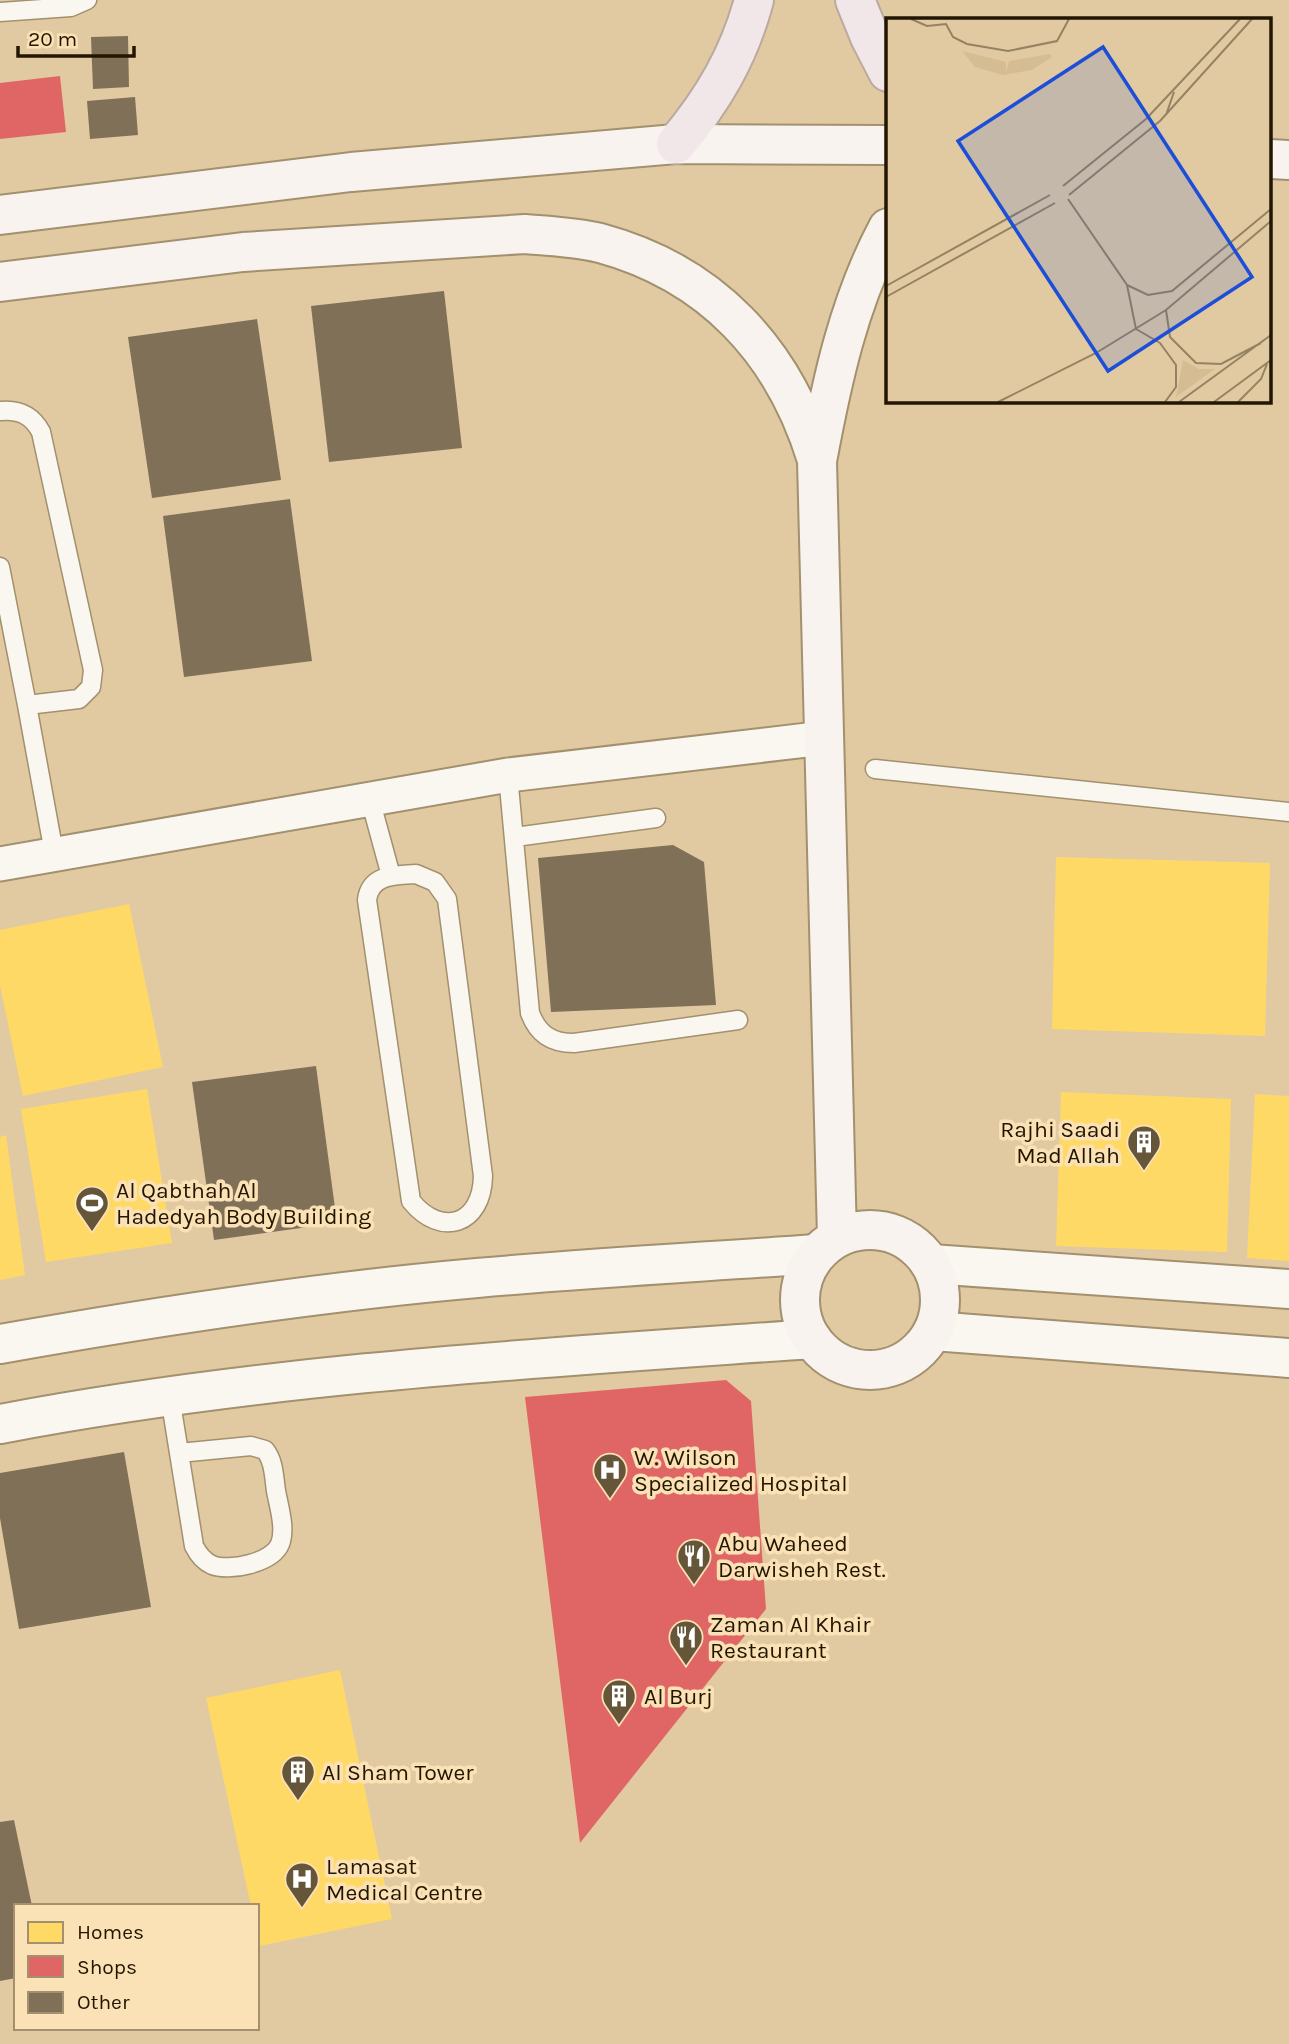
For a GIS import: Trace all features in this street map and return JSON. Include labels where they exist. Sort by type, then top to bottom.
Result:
[{"type":"highway","points":[[676,144],[702,114],[724,79],[741,41],[754,0]]},
{"type":"highway","points":[[855,0],[886,68]]},
{"type":"main road","points":[[0,215],[351,172],[676,144],[886,145]]},
{"type":"main road","points":[[826,1246],[824,738],[817,461],[832,379],[856,299],[886,232]]},
{"type":"main road","points":[[0,282],[243,252],[525,234],[597,242],[665,267],[696,286],[751,334],[792,394],[807,426],[817,461]]},
{"type":"main road","points":[[877,1229],[897,1235],[916,1247],[931,1264],[939,1286],[940,1309],[933,1331],[921,1349],[904,1361],[889,1368],[873,1370],[840,1363],[824,1353],[812,1339],[802,1318],[800,1296],[804,1274],[826,1246],[856,1230],[877,1229]]},
{"type":"street","points":[[0,864],[508,775],[824,738]]},
{"type":"street","points":[[0,1344],[135,1321],[299,1298],[477,1278],[826,1246]]},
{"type":"street","points":[[931,1264],[1289,1289]]},
{"type":"street","points":[[933,1331],[1289,1358]]},
{"type":"street","points":[[0,1424],[170,1397],[412,1369],[812,1339]]},
{"type":"lane","points":[[0,12],[71,6],[87,0]]},
{"type":"lane","points":[[0,411],[22,413],[37,424],[41,432],[93,679],[91,687],[79,699],[27,705]]},
{"type":"lane","points":[[0,567],[54,853]]},
{"type":"lane","points":[[875,769],[1289,812]]},
{"type":"lane","points":[[508,775],[530,1013],[541,1032],[551,1040],[574,1043],[738,1020]]},
{"type":"lane","points":[[370,799],[391,876]]},
{"type":"lane","points":[[515,837],[656,818]]},
{"type":"lane","points":[[416,874],[435,882],[442,890],[449,909],[483,1176],[482,1195],[473,1211],[458,1221],[439,1222],[422,1215],[411,1200],[407,1183],[367,900],[374,883],[391,876],[416,874]]},
{"type":"lane","points":[[170,1397],[179,1453],[194,1546],[198,1554],[212,1565],[222,1567],[254,1562],[273,1554],[282,1536],[282,1525],[270,1455],[265,1450],[251,1446],[179,1453]]},
{"type":"building: Homes","points":[[1056,857],[1270,863],[1265,1036],[1052,1029]]},
{"type":"building: Homes","points":[[129,904],[163,1067],[23,1096],[0,985],[0,930]]},
{"type":"building: Homes","points":[[147,1089],[172,1243],[46,1262],[21,1109]]},
{"type":"building: Homes","name":"Rajhi Saadi Mad Allah","points":[[1061,1092],[1231,1099],[1227,1252],[1056,1246]]},
{"type":"building: Homes","points":[[1255,1094],[1289,1096],[1289,1261],[1247,1258]]},
{"type":"building: Homes","points":[[6,1135],[25,1275],[0,1280],[0,1137]]},
{"type":"building: Homes","name":"Al Sham Tower","points":[[340,1670],[392,1919],[259,1946],[259,1904],[251,1904],[206,1698]]},
{"type":"building: Shops","points":[[60,76],[66,132],[0,139],[0,83]]},
{"type":"building: Shops","name":"Al Burj","points":[[726,1380],[751,1401],[766,1609],[580,1843],[525,1397]]},
{"type":"building: Other","points":[[128,36],[129,87],[93,89],[91,37]]},
{"type":"building: Other","points":[[135,97],[138,135],[90,139],[87,101]]},
{"type":"building: Other","points":[[444,291],[462,448],[329,462],[311,306]]},
{"type":"building: Other","points":[[257,319],[281,480],[152,498],[128,337]]},
{"type":"building: Other","points":[[290,499],[312,661],[184,677],[163,516]]},
{"type":"building: Other","points":[[673,845],[704,862],[716,1005],[551,1012],[538,858]]},
{"type":"building: Other","points":[[316,1066],[337,1223],[214,1240],[192,1082]]},
{"type":"building: Other","points":[[124,1452],[151,1607],[19,1629],[0,1518],[0,1473]]},
{"type":"building: Other","points":[[14,1820],[32,1904],[14,1904],[14,1978],[0,1981],[0,1822]]},
{"type":"place","name":"Rajhi Saadi Mad Allah","points":[[1144,1172]]},
{"type":"place","name":"Al Qabthah Al Hadedyah Body Building","points":[[92,1233]]},
{"type":"place","name":"W. Wilson Specialized Hospital","points":[[610,1500]]},
{"type":"place","name":"Abu Waheed Darwisheh Rest.","points":[[694,1586]]},
{"type":"place","name":"Zaman Al Khair Restaurant","points":[[686,1667]]},
{"type":"place","name":"Al Burj","points":[[619,1726]]},
{"type":"place","name":"Al Sham Tower","points":[[298,1802]]},
{"type":"place","name":"Lamasat Medical Centre","points":[[302,1909]]}]
